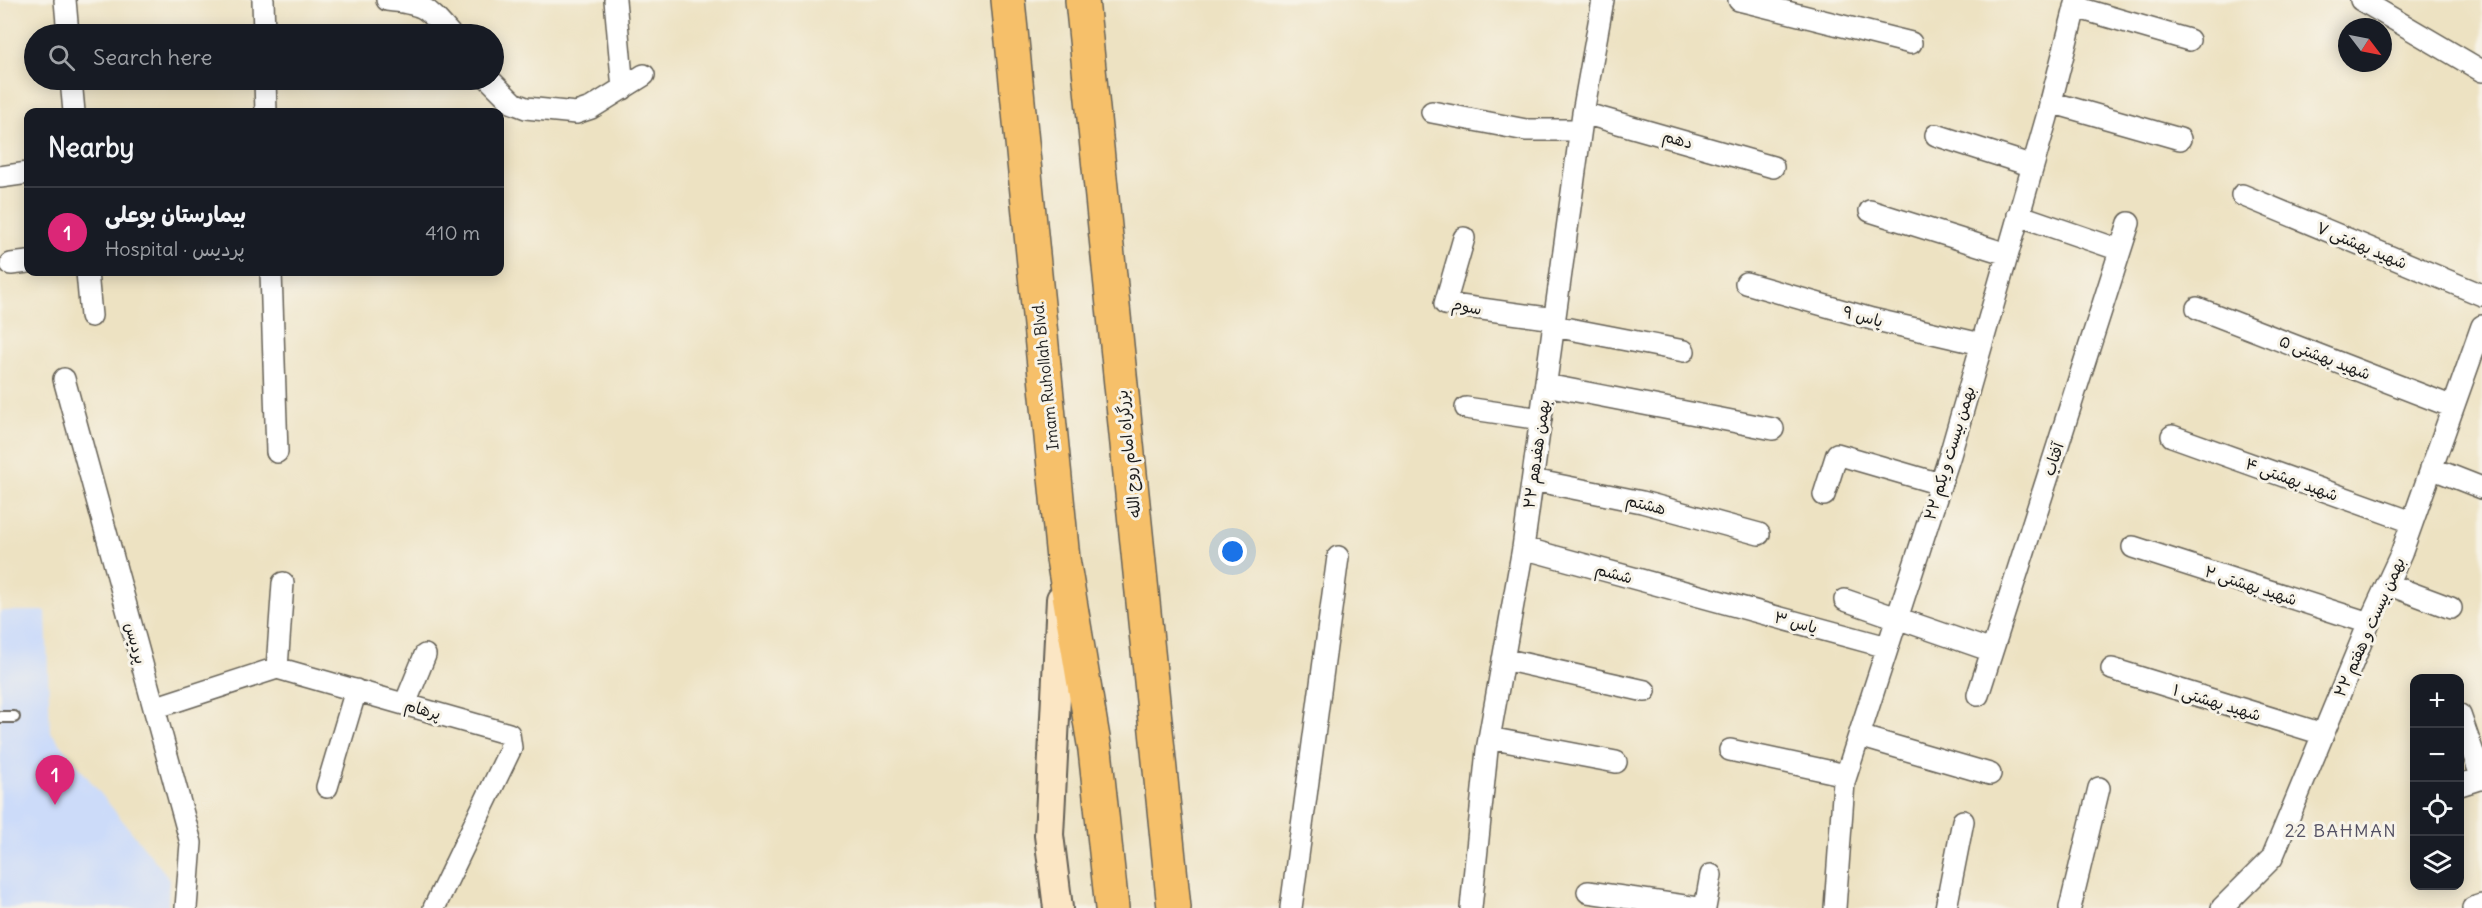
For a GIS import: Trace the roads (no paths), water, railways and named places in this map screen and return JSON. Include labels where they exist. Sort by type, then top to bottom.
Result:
[{"type":"highway","name":"Imam Ruhollah Blvd.","points":[[1008,0],[1063,559],[1095,750],[1112,908]]},
{"type":"highway","name":"بزرگراه امام روح الله","points":[[1082,0],[1174,908]]},
{"type":"main road","points":[[1058,908],[1049,835],[1063,559]]},
{"type":"street","points":[[65,0],[67,24]]},
{"type":"street","points":[[262,0],[263,24]]},
{"type":"street","points":[[387,0],[410,3],[428,9],[441,24]]},
{"type":"street","points":[[615,0],[623,89]]},
{"type":"street","name":"۲۲ بهمن هفدهم","points":[[1471,908],[1489,738],[1523,548],[1582,121],[1603,0]]},
{"type":"street","points":[[1740,0],[1911,43]]},
{"type":"street","points":[[2364,2],[2482,71]]},
{"type":"street","points":[[2076,3],[2189,40]]},
{"type":"street","name":"۲۲ بهمن بیست و یکم","points":[[1835,908],[1844,782],[1940,484],[2033,166],[2076,3]]},
{"type":"street","points":[[499,90],[513,103],[526,108],[576,113],[591,108],[644,75]]},
{"type":"street","points":[[72,90],[74,108]]},
{"type":"street","points":[[265,90],[266,108]]},
{"type":"street","points":[[2050,102],[2180,139]]},
{"type":"street","name":"دهم","points":[[1432,112],[1526,130],[1582,121],[1773,167]]},
{"type":"street","points":[[1936,135],[2033,166]]},
{"type":"street","points":[[0,177],[24,174]]},
{"type":"street","name":"شهید بهشتی ۷","points":[[2242,195],[2482,295]]},
{"type":"street","points":[[1870,210],[2007,254]]},
{"type":"street","points":[[2018,215],[2120,250]]},
{"type":"street","name":"آفتاب","points":[[1978,694],[2129,223]]},
{"type":"street","name":"سوم","points":[[1464,237],[1445,304],[1554,322]]},
{"type":"street","points":[[87,276],[91,316]]},
{"type":"street","points":[[271,276],[277,452]]},
{"type":"street","name":"یاس ۹","points":[[1746,283],[1872,319],[1981,344]]},
{"type":"street","name":"شهید بهشتی ۵","points":[[2197,308],[2453,407]]},
{"type":"street","points":[[1554,322],[1684,351]]},
{"type":"street","name":"۲۲ بهمن بیست و هفتم","points":[[2222,908],[2272,858],[2412,522],[2482,326]]},
{"type":"street","name":"پردیس","points":[[64,379],[191,843],[186,908]]},
{"type":"street","points":[[1546,385],[1773,429]]},
{"type":"street","points":[[1466,408],[1541,419]]},
{"type":"street","name":"شهید بهشتی ۴","points":[[2172,436],[2412,522]]},
{"type":"street","points":[[1824,495],[1837,454],[1940,484]]},
{"type":"street","points":[[2432,468],[2482,488]]},
{"type":"street","name":"هشتم","points":[[1533,480],[1642,502],[1759,534]]},
{"type":"street","name":"شهید بهشتی ۲","points":[[2133,547],[2369,623]]},
{"type":"street","name":"ششم","points":[[1523,548],[1705,597]]},
{"type":"street","points":[[1290,908],[1338,557]]},
{"type":"street","points":[[154,708],[277,668],[283,583]]},
{"type":"street","points":[[2387,584],[2451,608]]},
{"type":"street","name":"یاس ۳","points":[[1705,597],[1887,647]]},
{"type":"street","points":[[1845,600],[1992,651]]},
{"type":"street","points":[[405,704],[425,655]]},
{"type":"street","points":[[1503,659],[1645,691]]},
{"type":"street","name":"پرهام","points":[[277,668],[509,734],[511,748],[442,907]]},
{"type":"street","name":"شهید بهشتی ۱","points":[[2112,669],[2323,735]]},
{"type":"street","points":[[327,788],[356,690]]},
{"type":"street","points":[[2464,727],[2482,778],[2464,784]]},
{"type":"street","points":[[1859,735],[1990,774]]},
{"type":"street","points":[[1489,738],[1616,762]]},
{"type":"street","points":[[1730,750],[1846,775]]},
{"type":"street","points":[[2070,908],[2099,788]]},
{"type":"street","points":[[1946,908],[1963,821]]},
{"type":"street","points":[[1705,908],[1711,874]]},
{"type":"street","points":[[1588,892],[1698,908]]},
{"type":"street","points":[[2473,908],[2482,904]]},
{"type":"lane","points":[[0,717],[14,717]]},
{"type":"place","name":"بیمارستان بوعلی","points":[[55,805]]},
{"type":"district","name":"22 BAHMAN","points":[[2341,831]]}]
